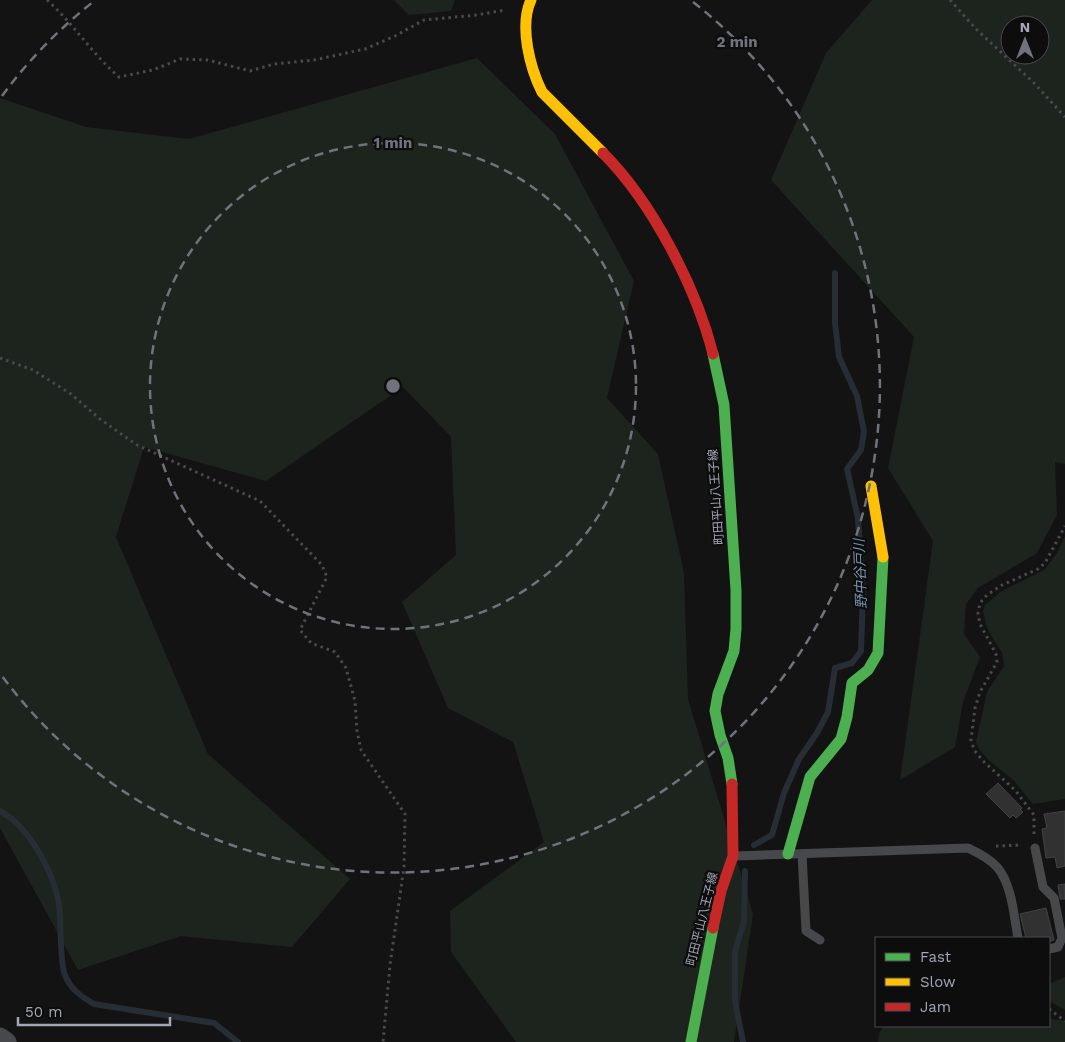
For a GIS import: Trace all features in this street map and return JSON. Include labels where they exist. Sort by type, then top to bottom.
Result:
[{"type":"main road","name":"町田平山八王子線","points":[[529,3],[526,39],[529,62],[535,80],[542,92],[608,158],[634,189],[658,227],[688,282],[706,326],[719,375],[724,406],[736,590],[736,629],[734,652],[718,694],[715,711],[732,781],[733,856],[721,891],[691,1042]]},
{"type":"main road","points":[[788,854],[810,777],[841,739],[847,717],[852,683],[868,670],[878,654],[884,562],[871,486]]},
{"type":"street","points":[[0,1037],[7,1042]]},
{"type":"lane","points":[[733,856],[968,848],[984,856],[998,868],[1007,884],[1018,937]]},
{"type":"lane","points":[[1035,848],[1043,887],[1054,898],[1062,938],[1058,947],[1050,950]]},
{"type":"lane","points":[[802,854],[806,931],[820,940]]},
{"type":"path","points":[[47,0],[58,10],[102,63],[119,77],[153,70],[180,59],[208,60],[250,72],[274,64],[314,60],[365,49],[395,36],[424,20],[477,15],[529,3]]},
{"type":"path","points":[[950,0],[976,29],[1034,83],[1065,117]]},
{"type":"path","points":[[0,358],[33,370],[63,389],[100,419],[137,445],[260,501],[322,565],[327,577],[300,630],[311,643],[335,652],[346,668],[355,701],[357,731],[361,750],[406,814],[404,867],[390,965],[384,1042]]},
{"type":"path","points":[[1035,848],[1034,815],[1015,790],[983,761],[974,750],[971,740],[975,708],[980,692],[997,662],[996,654],[980,624],[978,613],[980,603],[986,595],[1002,585],[1038,569],[1045,563],[1065,526]]},
{"type":"path","points":[[1050,1010],[1065,1021]]},
{"type":"shaded area","points":[[394,0],[455,0],[451,11],[409,15]]},
{"type":"shaded area","points":[[872,0],[1065,0],[1065,464],[1055,462],[1057,515],[1037,553],[978,588],[966,604],[964,634],[980,657],[963,702],[955,747],[900,780],[933,541],[888,468],[914,337],[771,180],[826,53]]},
{"type":"shaded area","points":[[477,58],[555,134],[634,281],[607,398],[658,454],[684,573],[688,699],[753,914],[734,1042],[516,1042],[451,952],[450,911],[544,842],[513,742],[448,708],[402,602],[456,555],[451,437],[403,387],[266,481],[144,447],[116,537],[208,754],[350,879],[292,947],[181,936],[78,970],[0,828],[0,98],[86,127],[189,139]]},
{"type":"shaded area","points":[[1065,536],[1065,799],[1033,804],[1015,782],[983,754],[976,742],[987,692],[1004,666],[1002,652],[986,625],[983,611],[985,605],[1000,592],[1044,570],[1057,553]]},
{"type":"shaded area","points":[[1065,977],[1065,1010],[1050,1002],[1050,984]]},
{"type":"shaded area","points":[[1050,1019],[1065,1021],[1065,1042],[878,1042],[882,1027],[1050,1027]]},
{"type":"building","points":[[998,783],[1022,808],[1020,809],[1023,812],[1016,818],[1013,815],[1010,818],[986,794]]},
{"type":"building","points":[[1065,811],[1065,866],[1057,868],[1055,857],[1046,858],[1042,829],[1047,828],[1044,814]]},
{"type":"building","points":[[1065,884],[1065,899],[1060,899],[1058,885]]},
{"type":"building","points":[[1046,908],[1054,940],[1050,941],[1050,937],[1026,937],[1020,914]]},
{"type":"waterway","name":"野中谷戸川","points":[[754,845],[772,835],[784,793],[799,759],[817,733],[828,712],[835,668],[852,663],[861,651],[863,591],[858,518],[847,469],[861,450],[864,432],[857,396],[839,357],[835,323],[835,273]]},
{"type":"waterway","points":[[0,811],[22,829],[41,856],[48,871],[58,900],[63,970],[67,980],[77,992],[94,1004],[214,1023],[238,1042]]},
{"type":"waterway","name":"野中谷戸川","points":[[743,1042],[735,1001],[735,952],[744,921],[745,871]]},
{"type":"traffic: fast","points":[[713,354],[724,405],[736,590],[734,651],[718,694],[715,711],[720,735],[728,758],[732,784]]},
{"type":"traffic: fast","points":[[788,854],[810,777],[841,739],[847,717],[852,683],[868,670],[878,653],[883,557]]},
{"type":"traffic: fast","points":[[691,1042],[713,928]]},
{"type":"traffic: slow","points":[[531,0],[526,22],[527,47],[542,92],[603,153]]},
{"type":"traffic: slow","points":[[871,486],[883,557]]},
{"type":"traffic: jam","points":[[603,153],[638,196],[655,220],[670,247],[696,301],[713,354]]},
{"type":"traffic: jam","points":[[713,928],[721,891],[733,856],[732,784]]}]
